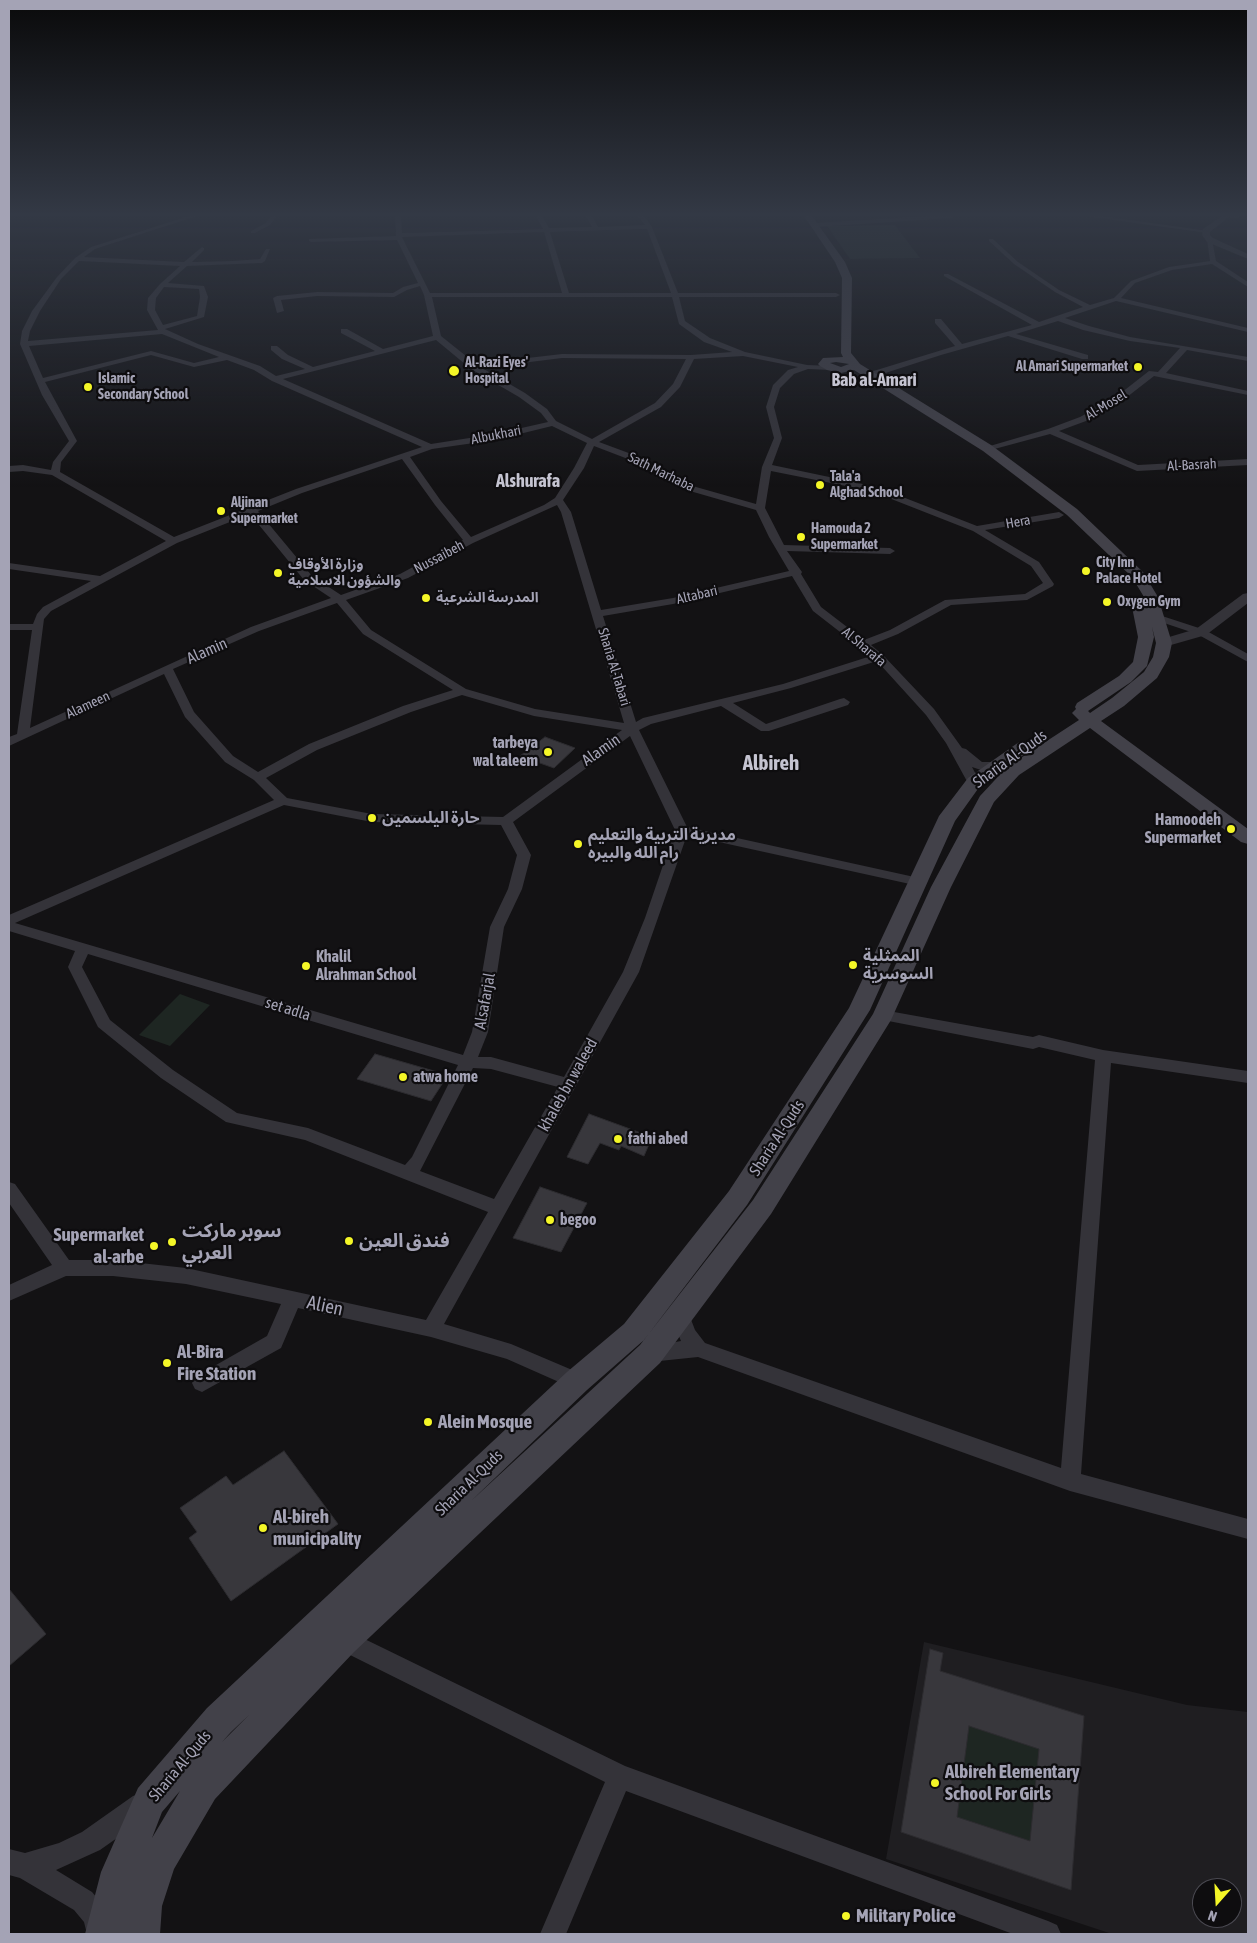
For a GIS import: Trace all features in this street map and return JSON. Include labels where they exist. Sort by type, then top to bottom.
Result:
[{"type":"main road","points":[[842,364],[846,353],[848,307]]},
{"type":"main road","name":"Sharia Al-Quds","points":[[104,1934],[119,1872],[150,1800],[219,1720],[577,1381],[634,1332],[738,1198],[871,1012],[919,882],[946,820],[974,782],[998,765],[1127,694],[1151,675],[1161,657],[1164,643],[1151,597],[1138,575],[987,448],[842,364]]},
{"type":"main road","name":"Sharia Al-Quds","points":[[141,1934],[144,1906],[158,1861],[203,1786],[343,1641],[650,1354],[762,1207],[941,887],[986,800],[1013,771],[1078,721],[1140,663],[1146,638],[1143,612],[1126,575],[1065,513],[970,448],[859,378],[842,364]]},
{"type":"main road","points":[[1121,737],[1119,715],[1127,694]]},
{"type":"main road","points":[[1078,721],[1121,737],[1248,828]]},
{"type":"main road","points":[[1078,721],[1095,734],[1121,737],[1248,838]]},
{"type":"main road","points":[[577,1381],[606,1394]]},
{"type":"street","points":[[39,307],[26,331],[24,344],[46,396],[73,442],[58,462],[55,473]]},
{"type":"street","points":[[151,307],[151,310],[162,329],[195,346],[257,368],[275,379],[430,447]]},
{"type":"street","points":[[24,344],[162,329],[200,317],[202,307]]},
{"type":"street","points":[[279,307],[280,311]]},
{"type":"street","points":[[431,307],[437,337],[474,367],[522,395],[544,412],[554,424],[592,442],[658,405],[677,385],[691,358]]},
{"type":"street","points":[[678,307],[682,322],[707,340],[742,354],[807,367]]},
{"type":"street","points":[[1003,307],[1040,325]]},
{"type":"street","points":[[760,508],[767,467],[778,438],[770,407],[776,387],[791,372],[807,367],[938,353],[961,348],[1040,325],[1089,307]]},
{"type":"street","points":[[1149,307],[1248,330]]},
{"type":"street","points":[[1058,318],[1130,340],[1185,347],[1248,359]]},
{"type":"street","points":[[938,321],[961,348]]},
{"type":"street","points":[[344,331],[383,352]]},
{"type":"street","points":[[1010,334],[1085,357]]},
{"type":"street","points":[[275,379],[437,337]]},
{"type":"street","points":[[1160,375],[1185,347]]},
{"type":"street","points":[[274,348],[285,357],[314,370]]},
{"type":"street","points":[[40,382],[151,352],[194,365],[228,357]]},
{"type":"street","points":[[474,367],[562,356],[691,358],[742,354]]},
{"type":"street","name":"Al-Mosel","points":[[1051,431],[1083,419],[1115,402],[1152,373],[1160,375]]},
{"type":"street","points":[[1160,375],[1248,392]]},
{"type":"street","name":"Albukhari","points":[[252,510],[430,447],[554,424]]},
{"type":"street","points":[[987,448],[1051,431]]},
{"type":"street","name":"Al-Mosel","points":[[1051,431],[1137,468]]},
{"type":"street","name":"Nussaibeh","points":[[338,598],[404,576],[469,541],[547,507],[558,500],[579,468],[592,442]]},
{"type":"street","name":"Sath Marhaba","points":[[592,442],[631,457],[686,487],[760,508]]},
{"type":"street","points":[[404,455],[438,503],[469,541]]},
{"type":"street","name":"Al-Basrah","points":[[1137,468],[1248,462]]},
{"type":"street","points":[[767,467],[874,489],[976,529],[1035,564],[1049,584],[1027,597],[949,602],[894,632],[864,644]]},
{"type":"street","points":[[9,469],[23,468],[55,473],[73,486],[173,541]]},
{"type":"street","name":"Sharia Al-Tabari","points":[[558,500],[566,512],[632,728],[682,830]]},
{"type":"street","name":"Al Sharafa","points":[[760,508],[781,548],[818,609],[879,657],[930,712],[952,742],[974,782]]},
{"type":"street","points":[[23,735],[38,627],[42,614],[47,609],[173,541],[252,510],[308,578],[338,598]]},
{"type":"street","name":"Hera","points":[[976,529],[1065,513]]},
{"type":"street","points":[[781,548],[890,551]]},
{"type":"street","points":[[9,566],[102,579]]},
{"type":"street","name":"Altabari","points":[[597,614],[673,601],[797,572]]},
{"type":"street","points":[[1164,643],[1201,632],[1248,597]]},
{"type":"street","name":"Alamin","points":[[283,801],[258,777],[229,759],[189,714],[167,668],[255,629],[338,598],[367,632],[462,691],[534,712],[632,728]]},
{"type":"street","points":[[1156,616],[1201,632],[1248,659]]},
{"type":"street","points":[[9,627],[38,627]]},
{"type":"street","points":[[632,728],[647,721],[787,686],[879,657]]},
{"type":"street","name":"Alameen","points":[[9,742],[167,668]]},
{"type":"street","points":[[258,777],[313,747],[407,709],[462,691]]},
{"type":"street","points":[[723,702],[765,728],[844,702]]},
{"type":"street","name":"Alamin","points":[[506,821],[632,728]]},
{"type":"street","points":[[952,742],[976,764],[986,767],[998,765]]},
{"type":"street","points":[[9,920],[283,801],[372,818],[506,821]]},
{"type":"street","name":"Alsafarjal","points":[[408,1173],[418,1161],[468,1062],[480,1032],[497,927],[515,889],[524,855],[506,821]]},
{"type":"street","points":[[682,830],[919,882]]},
{"type":"street","name":"khaleb bn waleed","points":[[431,1329],[500,1209],[631,972],[652,918],[682,830]]},
{"type":"street","name":"set adla","points":[[9,926],[468,1062],[491,1063],[568,1084]]},
{"type":"street","points":[[83,949],[75,967],[104,1023],[167,1074],[232,1118],[308,1134],[500,1209]]},
{"type":"street","points":[[871,1012],[1034,1043],[1039,1041],[1104,1056],[1248,1077]]},
{"type":"street","points":[[1070,1481],[1104,1056]]},
{"type":"street","points":[[9,1189],[64,1268],[9,1293]]},
{"type":"street","name":"Alien","points":[[64,1268],[113,1268],[186,1276],[431,1329],[511,1352],[577,1381]]},
{"type":"street","points":[[202,1383],[274,1342],[293,1299]]},
{"type":"street","points":[[680,1315],[688,1334],[698,1349]]},
{"type":"street","points":[[650,1354],[698,1349],[1070,1481],[1248,1529]]},
{"type":"street","points":[[327,1619],[343,1641],[620,1776],[1048,1934]]},
{"type":"street","points":[[553,1934],[620,1776]]},
{"type":"street","points":[[17,1864],[63,1855],[91,1841],[150,1800]]},
{"type":"street","points":[[17,1864],[83,1901],[95,1915],[100,1934]]},
{"type":"shaded area","points":[[180,994],[210,1005],[170,1046],[139,1035]]},
{"type":"shaded area","points":[[924,1642],[1187,1705],[1248,1712],[1248,1934],[1112,1934],[886,1859]]},
{"type":"shaded area","points":[[969,1726],[1039,1749],[1030,1841],[957,1817]]},
{"type":"building","name":"tarbeya wal taleem","points":[[545,737],[575,748],[554,768],[520,756]]},
{"type":"building","name":"atwa home","points":[[375,1054],[448,1075],[431,1101],[357,1079]]},
{"type":"building","name":"fathi abed","points":[[589,1114],[652,1137],[644,1156],[621,1146],[619,1150],[600,1143],[588,1164],[567,1157]]},
{"type":"building","name":"begoo","points":[[540,1187],[587,1203],[561,1252],[513,1238]]},
{"type":"building","name":"Al-bireh municipality","points":[[284,1451],[338,1524],[231,1601],[189,1538],[197,1532],[180,1508],[226,1476],[233,1485]]},
{"type":"building","points":[[9,1589],[46,1634],[9,1666]]},
{"type":"building","name":"Albireh Elementary School For Girls","points":[[930,1649],[943,1653],[940,1671],[1084,1716],[1071,1890],[901,1832]],"holes":[[[969,1726],[1039,1749],[1030,1841],[957,1817]]]},
{"type":"place","name":"Al Amari Supermarket","points":[[1138,367]]},
{"type":"place","name":"Al-Razi Eyes' Hospital","points":[[454,371]]},
{"type":"place","name":"Islamic Secondary School","points":[[88,387]]},
{"type":"place","name":"Tala'a Alghad School","points":[[820,485]]},
{"type":"place","name":"Aljinan Supermarket","points":[[221,511]]},
{"type":"place","name":"Hamouda 2 Supermarket","points":[[801,537]]},
{"type":"place","name":"City Inn Palace Hotel","points":[[1086,571]]},
{"type":"place","name":"وزارة الأوقاف والشؤون الاسلامية","points":[[278,573]]},
{"type":"place","name":"المدرسة الشرعية","points":[[426,598]]},
{"type":"place","name":"Oxygen Gym","points":[[1107,602]]},
{"type":"place","name":"tarbeya wal taleem","points":[[548,752]]},
{"type":"place","name":"حارة اليلسمين","points":[[372,818]]},
{"type":"place","name":"Hamoodeh Supermarket","points":[[1231,829]]},
{"type":"place","name":"مديرية التربية والتعليم رام الله والبيره","points":[[578,844]]},
{"type":"place","name":"الممثلية السوسرية","points":[[853,965]]},
{"type":"place","name":"Khalil Alrahman School","points":[[306,966]]},
{"type":"place","name":"atwa home","points":[[403,1077]]},
{"type":"place","name":"fathi abed","points":[[618,1139]]},
{"type":"place","name":"begoo","points":[[550,1220]]},
{"type":"place","name":"فندق العين","points":[[349,1241]]},
{"type":"place","name":"سوبر ماركت العربي","points":[[172,1242]]},
{"type":"place","name":"Supermarket al-arbe","points":[[154,1246]]},
{"type":"place","name":"Al-Bira Fire Station","points":[[167,1363]]},
{"type":"place","name":"Alein Mosque","points":[[428,1422]]},
{"type":"place","name":"Al-bireh municipality","points":[[263,1528]]},
{"type":"place","name":"Albireh Elementary School For Girls","points":[[935,1783]]},
{"type":"place","name":"Military Police","points":[[846,1916]]},
{"type":"district","name":"Bab al-Amari","points":[[874,380]]},
{"type":"district","name":"Alshurafa","points":[[528,481]]},
{"type":"district","name":"Albireh","points":[[771,763]]}]
